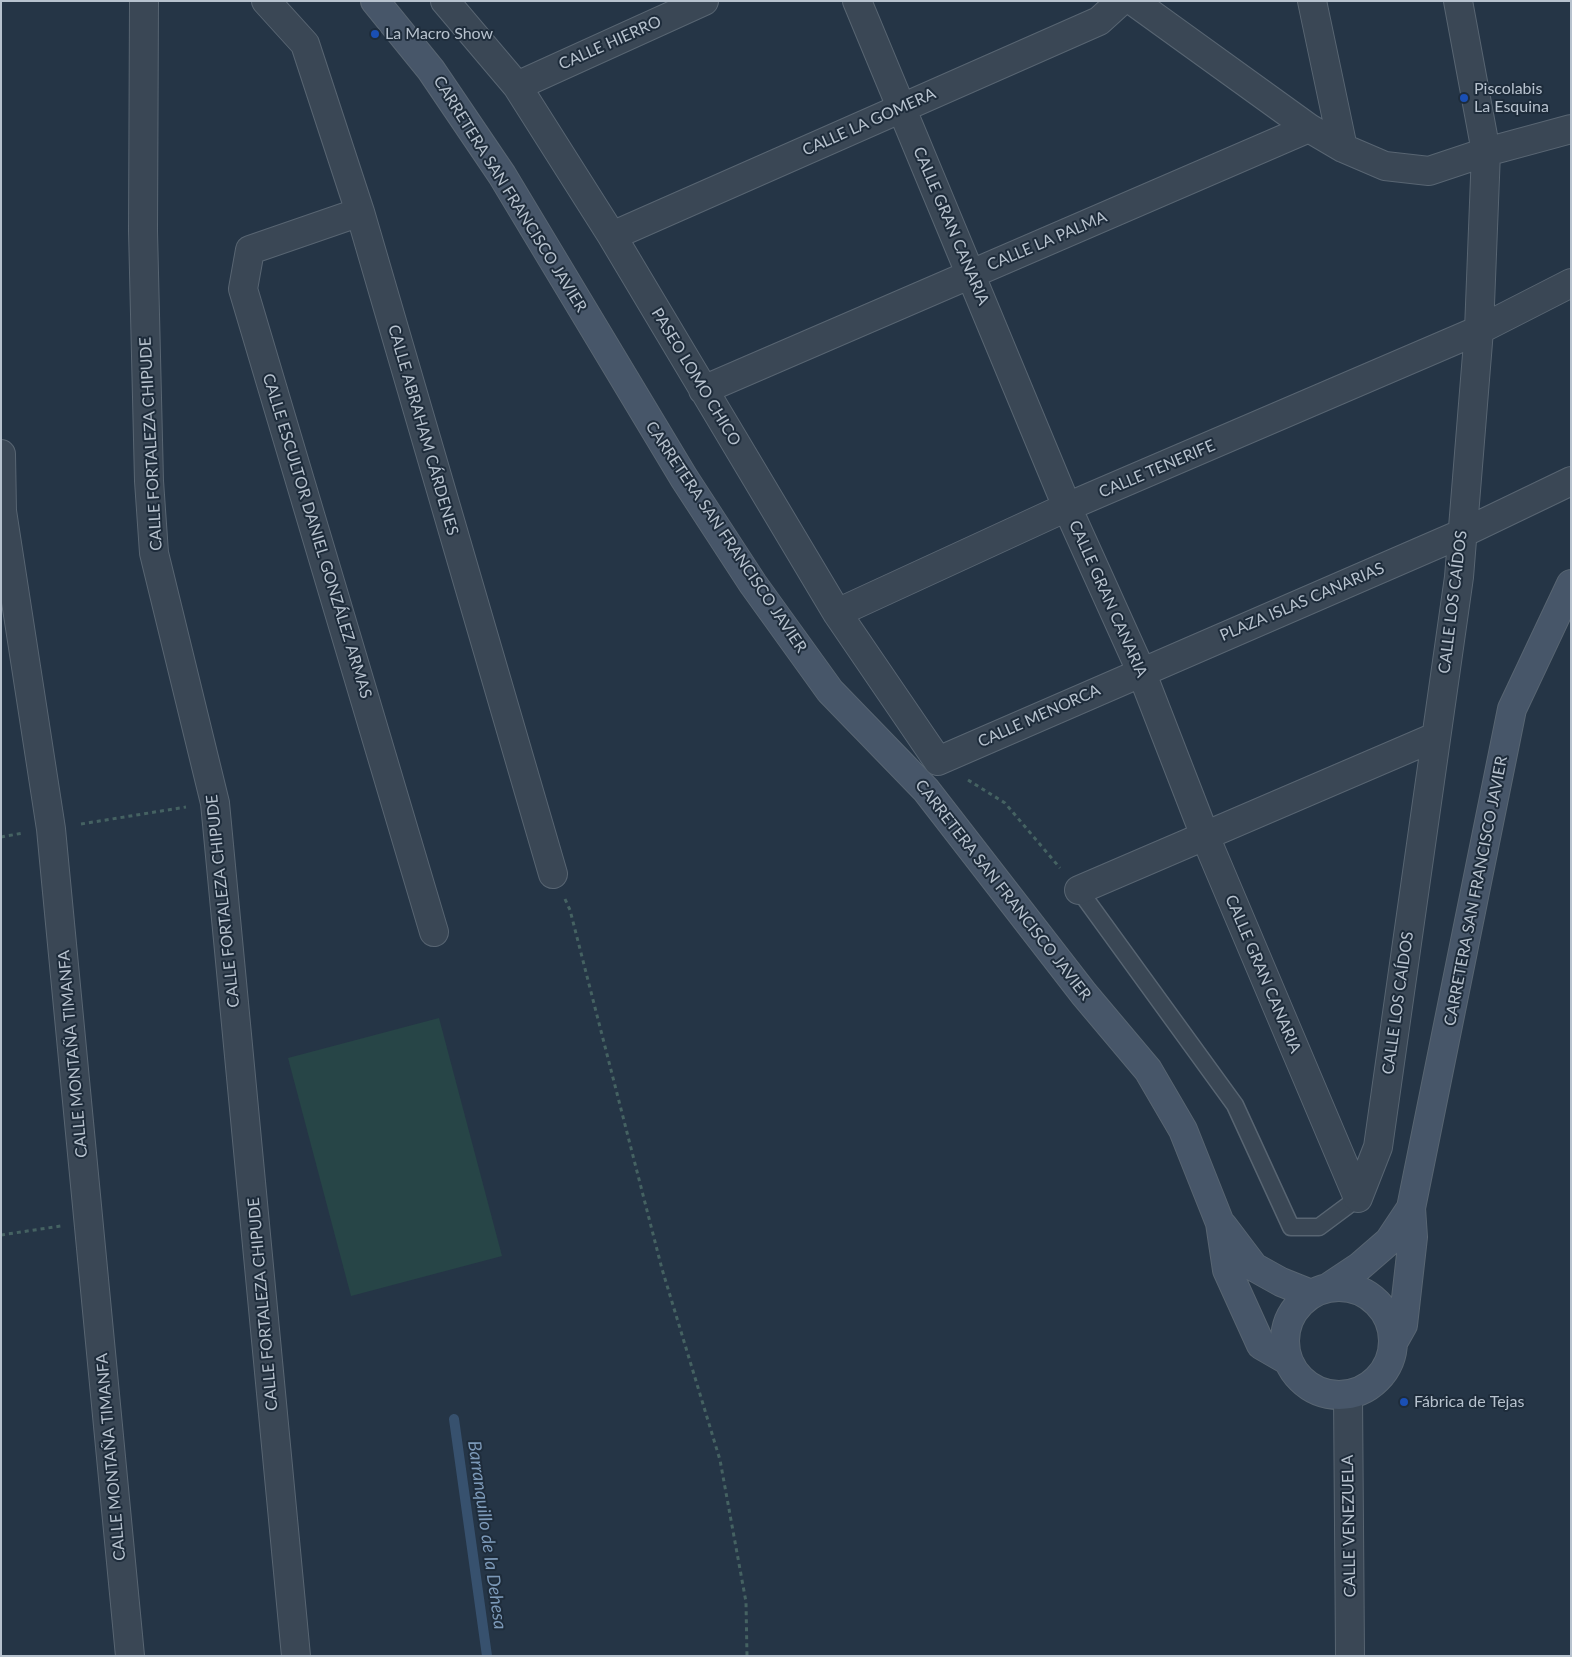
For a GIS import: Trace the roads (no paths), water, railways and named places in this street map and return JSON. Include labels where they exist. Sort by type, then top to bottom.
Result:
[{"type":"main road","name":"CARRETERA SAN FRANCISCO JAVIER","points":[[375,1],[431,70],[502,175],[647,419],[775,614],[830,691],[926,790],[1084,994],[1148,1070],[1183,1130],[1220,1223],[1227,1270],[1261,1345],[1287,1360]]},
{"type":"main road","name":"CARRETERA SAN FRANCISCO JAVIER","points":[[1394,1342],[1403,1325],[1413,1238],[1411,1208],[1512,709],[1571,584]]},
{"type":"main road","name":"CARRETERA SAN FRANCISCO JAVIER","points":[[1220,1223],[1254,1267],[1281,1282],[1320,1291],[1359,1266],[1389,1241],[1411,1208]]},
{"type":"main road","points":[[1348,1288],[1366,1294],[1381,1306],[1391,1323],[1394,1342],[1391,1361],[1381,1377],[1366,1389],[1348,1395],[1329,1395],[1311,1389],[1296,1376],[1287,1360],[1284,1341],[1287,1323],[1297,1306],[1320,1291],[1348,1288]]},
{"type":"street","name":"CALLE FORTALEZA CHIPUDE","points":[[144,1],[143,231],[149,481],[154,553],[215,803],[296,1656]]},
{"type":"street","name":"CALLE ABRAHAM CÁRDENES","points":[[266,1],[305,44],[360,212],[553,874]]},
{"type":"street","name":"PASEO LOMO CHICO","points":[[445,1],[517,86],[612,236],[702,390],[838,612],[938,761]]},
{"type":"street","name":"CALLE HIERRO","points":[[517,86],[704,1]]},
{"type":"street","name":"CALLE GRAN CANARIA","points":[[857,1],[1067,507],[1141,671],[1205,836],[1358,1198]]},
{"type":"street","name":"CALLE LA GOMERA","points":[[612,236],[1099,21],[1121,1]]},
{"type":"street","points":[[1133,1],[1309,128],[1344,148],[1385,166],[1428,171],[1486,152],[1571,129]]},
{"type":"street","points":[[1312,1],[1344,148]]},
{"type":"street","name":"CALLE LOS CAÍDOS","points":[[1358,1198],[1378,1147],[1459,577],[1463,533],[1479,330],[1486,152],[1458,1]]},
{"type":"street","name":"CALLE LA PALMA","points":[[702,390],[1309,128]]},
{"type":"street","name":"CALLE ESCULTOR DANIEL GONZÁLEZ ARMAS","points":[[360,212],[250,250],[243,289],[434,932]]},
{"type":"street","name":"CALLE TENERIFE","points":[[838,612],[1067,507],[1479,330],[1571,283]]},
{"type":"street","name":"CALLE MONTAÑA TIMANFA","points":[[1,454],[2,511],[51,829],[130,1656]]},
{"type":"street","name":"PLAZA ISLAS CANARIAS","points":[[1141,671],[1463,533],[1571,481]]},
{"type":"street","name":"CALLE MENORCA","points":[[938,761],[1141,671]]},
{"type":"street","points":[[1079,890],[1435,738]]},
{"type":"street","name":"CALLE VENEZUELA","points":[[1348,1395],[1350,1656]]},
{"type":"lane","points":[[1079,890],[1235,1105],[1291,1227],[1319,1227],[1358,1198]]},
{"type":"waterway","name":"Barranquillo de la Dehesa","points":[[454,1419],[487,1656]]},
{"type":"place","name":"La Macro Show","points":[[375,34]]},
{"type":"place","name":"Piscolabis La Esquina","points":[[1464,98]]},
{"type":"place","name":"Fábrica de Tejas","points":[[1404,1402]]}]
